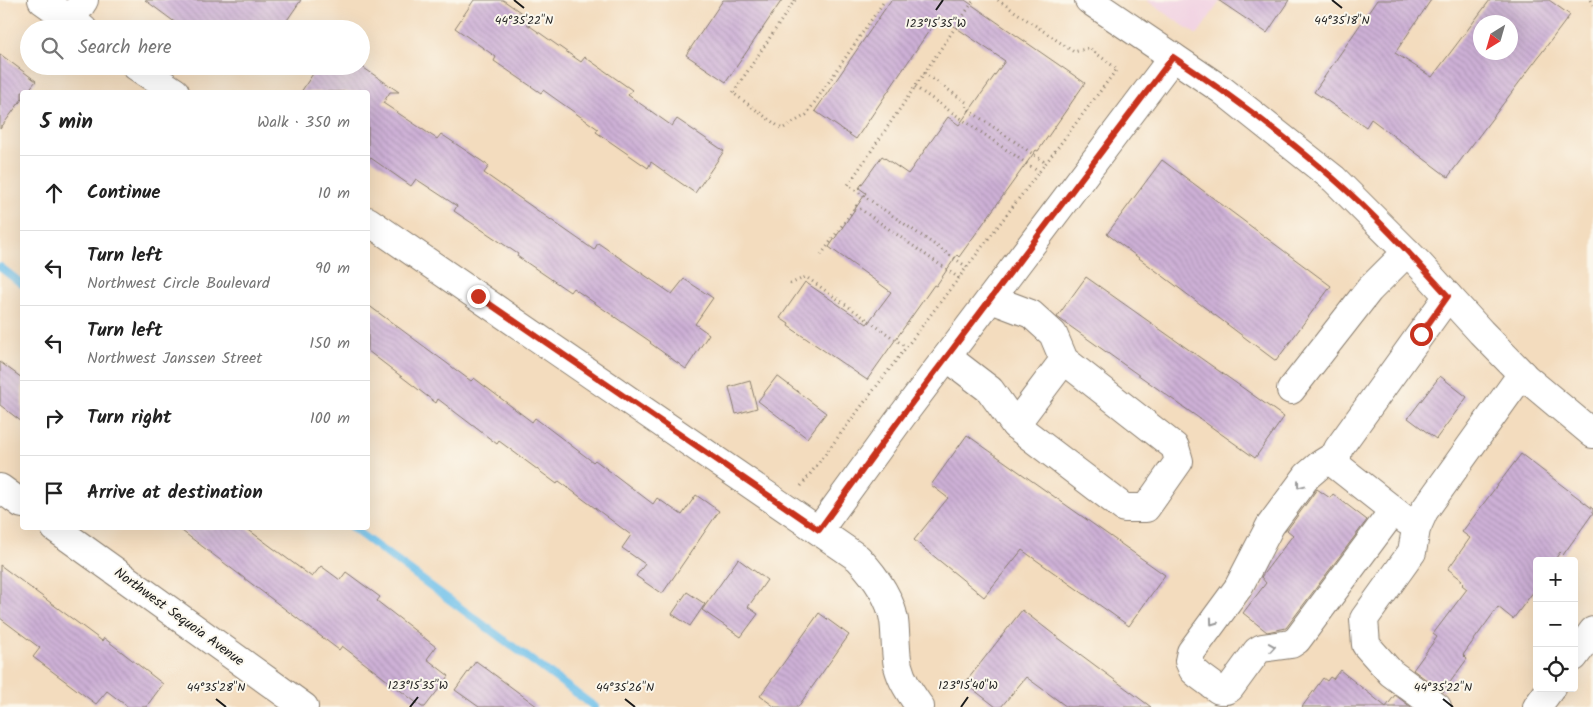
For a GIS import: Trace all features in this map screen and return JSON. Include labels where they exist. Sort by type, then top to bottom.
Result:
[{"type":"street","points":[[42,0],[79,16]]},
{"type":"street","points":[[1099,3],[1229,96],[1334,179],[1407,252],[1480,332],[1522,374],[1593,434]]},
{"type":"street","points":[[819,530],[990,299],[1173,57]]},
{"type":"street","points":[[150,75],[172,90]]},
{"type":"street","points":[[370,222],[785,506],[862,562],[872,572],[887,599],[893,618],[898,666],[904,684],[920,707]]},
{"type":"street","points":[[1291,390],[1368,290],[1407,252]]},
{"type":"street","points":[[1416,528],[1336,466],[1337,454],[1338,449],[1448,296]]},
{"type":"street","points":[[947,357],[990,390],[1015,425],[1124,508],[1146,508],[1179,461],[1175,447],[1064,360],[1053,334],[1031,314],[990,299]]},
{"type":"street","points":[[1015,425],[1064,360]]},
{"type":"street","points":[[1437,707],[1390,673],[1366,645],[1364,619],[1412,552],[1416,528],[1424,511],[1522,374]]},
{"type":"street","points":[[1337,454],[1321,464],[1308,476],[1270,526],[1238,588],[1191,652],[1189,661],[1193,670],[1219,690],[1226,690],[1230,688],[1257,650],[1291,644],[1297,640],[1393,511]]},
{"type":"street","points":[[0,488],[20,503]]},
{"type":"street","name":"Northwest Sequoia Avenue","points":[[58,530],[304,707]]},
{"type":"street","points":[[1578,652],[1593,632]]},
{"type":"street","points":[[1537,707],[1548,692]]},
{"type":"path","points":[[795,0],[733,93],[782,129],[806,115],[885,0]]},
{"type":"path","points":[[967,267],[848,185],[974,0]]},
{"type":"path","points":[[785,506],[1117,69],[1089,48],[1074,52],[998,0]]},
{"type":"path","points":[[1591,0],[1593,4]]},
{"type":"path","points":[[924,73],[966,102],[967,109],[1046,163]]},
{"type":"path","points":[[914,87],[1039,172]]},
{"type":"path","points":[[821,255],[856,206],[959,278]]},
{"type":"path","points":[[790,284],[806,277],[906,347]]},
{"type":"shaded area","points":[[1146,0],[1221,0],[1197,35]]},
{"type":"building","points":[[145,0],[301,0],[287,20],[172,20]]},
{"type":"building","points":[[474,0],[503,0],[530,19],[527,24],[581,62],[585,57],[632,90],[628,95],[672,126],[677,119],[724,151],[695,193],[651,162],[648,168],[596,132],[598,129],[543,90],[541,93],[494,61],[496,57],[455,28]]},
{"type":"building","points":[[723,0],[782,0],[726,82],[686,55]]},
{"type":"building","points":[[891,0],[965,0],[1085,83],[1038,151],[1036,150],[959,257],[957,255],[936,286],[934,285],[867,380],[788,326],[789,324],[780,318],[805,282],[867,324],[891,292],[829,247],[866,193],[859,188],[882,156],[908,174],[948,117],[959,125],[1005,61],[939,16],[856,139],[815,111]]},
{"type":"building","points":[[1218,0],[1289,0],[1267,33]]},
{"type":"building","points":[[1377,0],[1431,0],[1395,53],[1432,77],[1473,23],[1473,60],[1518,60],[1518,15],[1479,15],[1490,0],[1549,0],[1570,15],[1448,177],[1371,119],[1366,127],[1314,92]]},
{"type":"building","points":[[0,54],[20,69],[20,75],[28,75],[36,81],[29,90],[20,90],[20,102],[0,129]]},
{"type":"building","points":[[370,72],[399,92],[390,92],[383,103],[437,139],[441,134],[489,166],[484,173],[594,250],[598,243],[672,294],[684,279],[713,298],[695,324],[709,334],[686,369],[651,342],[573,288],[570,292],[517,256],[518,254],[454,211],[457,206],[416,179],[411,186],[370,157],[370,90],[302,90],[312,75],[370,75]]},
{"type":"building","points":[[1162,160],[1331,286],[1276,361],[1107,234]]},
{"type":"building","points":[[1086,277],[1284,417],[1255,458],[1057,317]]},
{"type":"building","points":[[370,306],[471,381],[474,378],[532,422],[535,418],[653,504],[657,498],[682,515],[696,495],[719,511],[662,594],[636,576],[645,564],[622,548],[631,535],[559,481],[557,484],[499,441],[497,444],[438,399],[436,403],[370,353]]},
{"type":"building","points":[[0,362],[20,377],[20,420],[0,405]]},
{"type":"building","points":[[777,376],[826,413],[807,438],[758,401]]},
{"type":"building","points":[[1440,376],[1467,397],[1436,439],[1408,418]]},
{"type":"building","points":[[750,381],[757,408],[736,414],[729,387]]},
{"type":"building","points":[[967,435],[1165,575],[1129,626],[1022,550],[984,597],[914,540],[948,498],[931,485]]},
{"type":"building","points":[[1521,454],[1593,509],[1593,513],[1563,555],[1560,552],[1557,557],[1533,557],[1533,592],[1513,619],[1498,607],[1463,655],[1467,659],[1443,692],[1413,670],[1437,637],[1433,634],[1467,589],[1462,585],[1462,580],[1448,569],[1470,538],[1462,532]]},
{"type":"building","points":[[1317,489],[1330,498],[1333,494],[1367,520],[1286,628],[1267,632],[1243,613],[1266,583],[1261,577],[1293,535],[1287,530]]},
{"type":"building","points":[[181,530],[249,530],[312,577],[321,566],[340,580],[346,572],[380,597],[377,601],[436,647],[427,659],[449,676],[425,707],[422,707],[342,646],[339,650]]},
{"type":"building","points":[[738,559],[767,580],[748,607],[758,614],[741,637],[702,610]]},
{"type":"building","points":[[0,565],[102,641],[104,638],[163,684],[146,707],[128,707],[107,691],[96,704],[33,657],[40,648],[0,618]]},
{"type":"building","points":[[687,592],[705,604],[690,626],[672,614]]},
{"type":"building","points":[[1022,610],[1151,707],[1067,707],[1026,677],[1001,707],[996,707],[965,683]]},
{"type":"building","points":[[819,613],[849,635],[798,707],[775,707],[760,696]]},
{"type":"building","points":[[476,661],[538,707],[479,707],[455,690]]},
{"type":"building","points":[[1340,670],[1386,707],[1302,707],[1323,678],[1327,681],[1330,677],[1333,679]]},
{"type":"building","points":[[1395,695],[1411,707],[1386,707]]},
{"type":"waterway","points":[[0,267],[20,282]]},
{"type":"waterway","points":[[355,530],[595,707]]},
{"type":"route","points":[[478,296],[819,530],[902,416],[1173,57],[1222,90],[1334,179],[1419,264],[1448,296],[1421,334]]}]
